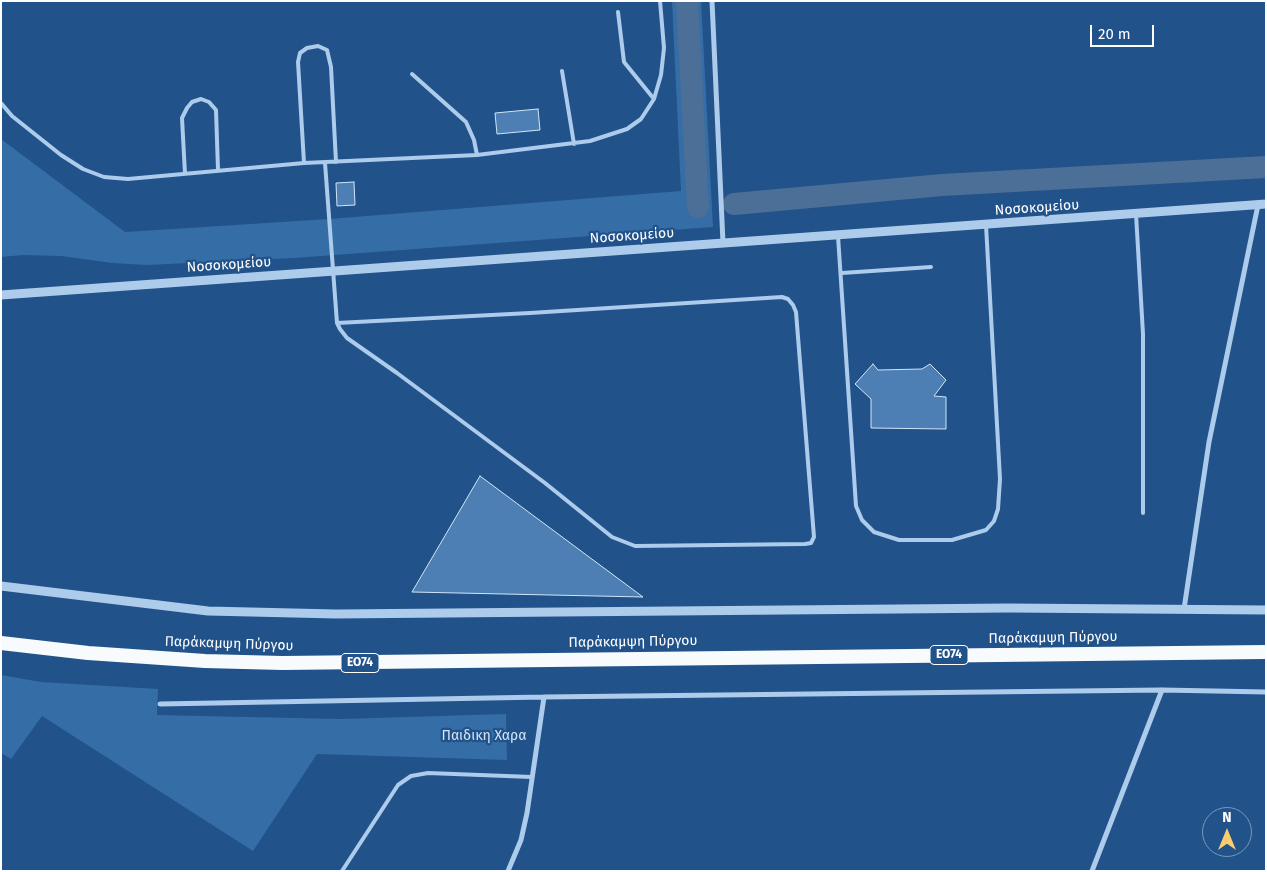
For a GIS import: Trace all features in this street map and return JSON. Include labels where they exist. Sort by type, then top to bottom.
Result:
[{"type":"highway","name":"Παράκαμψη Πύργου","points":[[1,643],[98,654],[205,661],[282,663],[1266,652]]},
{"type":"street","points":[[712,1],[724,243]]},
{"type":"street","points":[[1184,609],[1209,442],[1262,205]]},
{"type":"street","name":"Νοσοκομείου","points":[[1,295],[1262,205]]},
{"type":"street","points":[[1,586],[208,611],[336,614],[1009,608],[1266,610]]},
{"type":"street","points":[[1092,871],[1162,690]]},
{"type":"street","points":[[160,704],[544,697],[1162,690],[1266,692]]},
{"type":"street","points":[[508,871],[520,840],[527,813],[544,697]]},
{"type":"lane","points":[[1,104],[12,116],[61,156],[83,169],[104,178],[185,174],[304,163],[477,155],[574,144],[610,136],[627,129],[641,119],[654,99],[662,75],[664,48],[660,1]]},
{"type":"lane","points":[[618,12],[624,62],[654,99]]},
{"type":"lane","points":[[304,163],[298,62],[300,53],[307,48],[318,46],[328,50],[331,67],[336,162]]},
{"type":"lane","points":[[562,71],[574,144]]},
{"type":"lane","points":[[412,74],[466,122],[474,140],[477,155]]},
{"type":"lane","points":[[185,174],[182,118],[192,102],[201,99],[209,102],[216,110],[218,170]]},
{"type":"lane","points":[[325,163],[337,323],[347,338],[396,372],[545,483],[612,537],[635,546],[806,544],[811,543],[814,538],[796,312],[793,305],[782,297],[337,323]]},
{"type":"lane","points":[[1136,214],[1144,334],[1144,513]]},
{"type":"lane","points":[[838,236],[842,273],[856,506],[862,520],[874,532],[899,540],[952,540],[986,530],[994,521],[998,509],[1000,479],[986,225]]},
{"type":"lane","points":[[842,273],[932,267]]},
{"type":"lane","points":[[342,871],[398,785],[411,776],[428,773],[532,777]]},
{"type":"green space","points":[[672,1],[701,1],[713,227],[294,258],[147,265],[112,263],[62,256],[23,255],[1,257],[1,139],[125,232],[329,219],[681,191]]},
{"type":"green space","name":"Παιδικη Χαρα","points":[[1,675],[41,682],[158,689],[157,715],[341,719],[506,714],[507,760],[317,754],[253,851],[42,716],[11,759],[1,753]]},
{"type":"building","points":[[538,109],[540,130],[497,134],[495,113]]},
{"type":"building","points":[[354,182],[355,205],[337,206],[336,183]]},
{"type":"building","points":[[873,364],[878,370],[922,369],[930,364],[946,380],[934,396],[946,397],[946,429],[871,428],[871,399],[855,384]]},
{"type":"building","points":[[480,476],[643,597],[412,592]]},
{"type":"waterway","points":[[687,1],[698,207]]},
{"type":"waterway","points":[[734,204],[942,185],[1266,167]]}]
